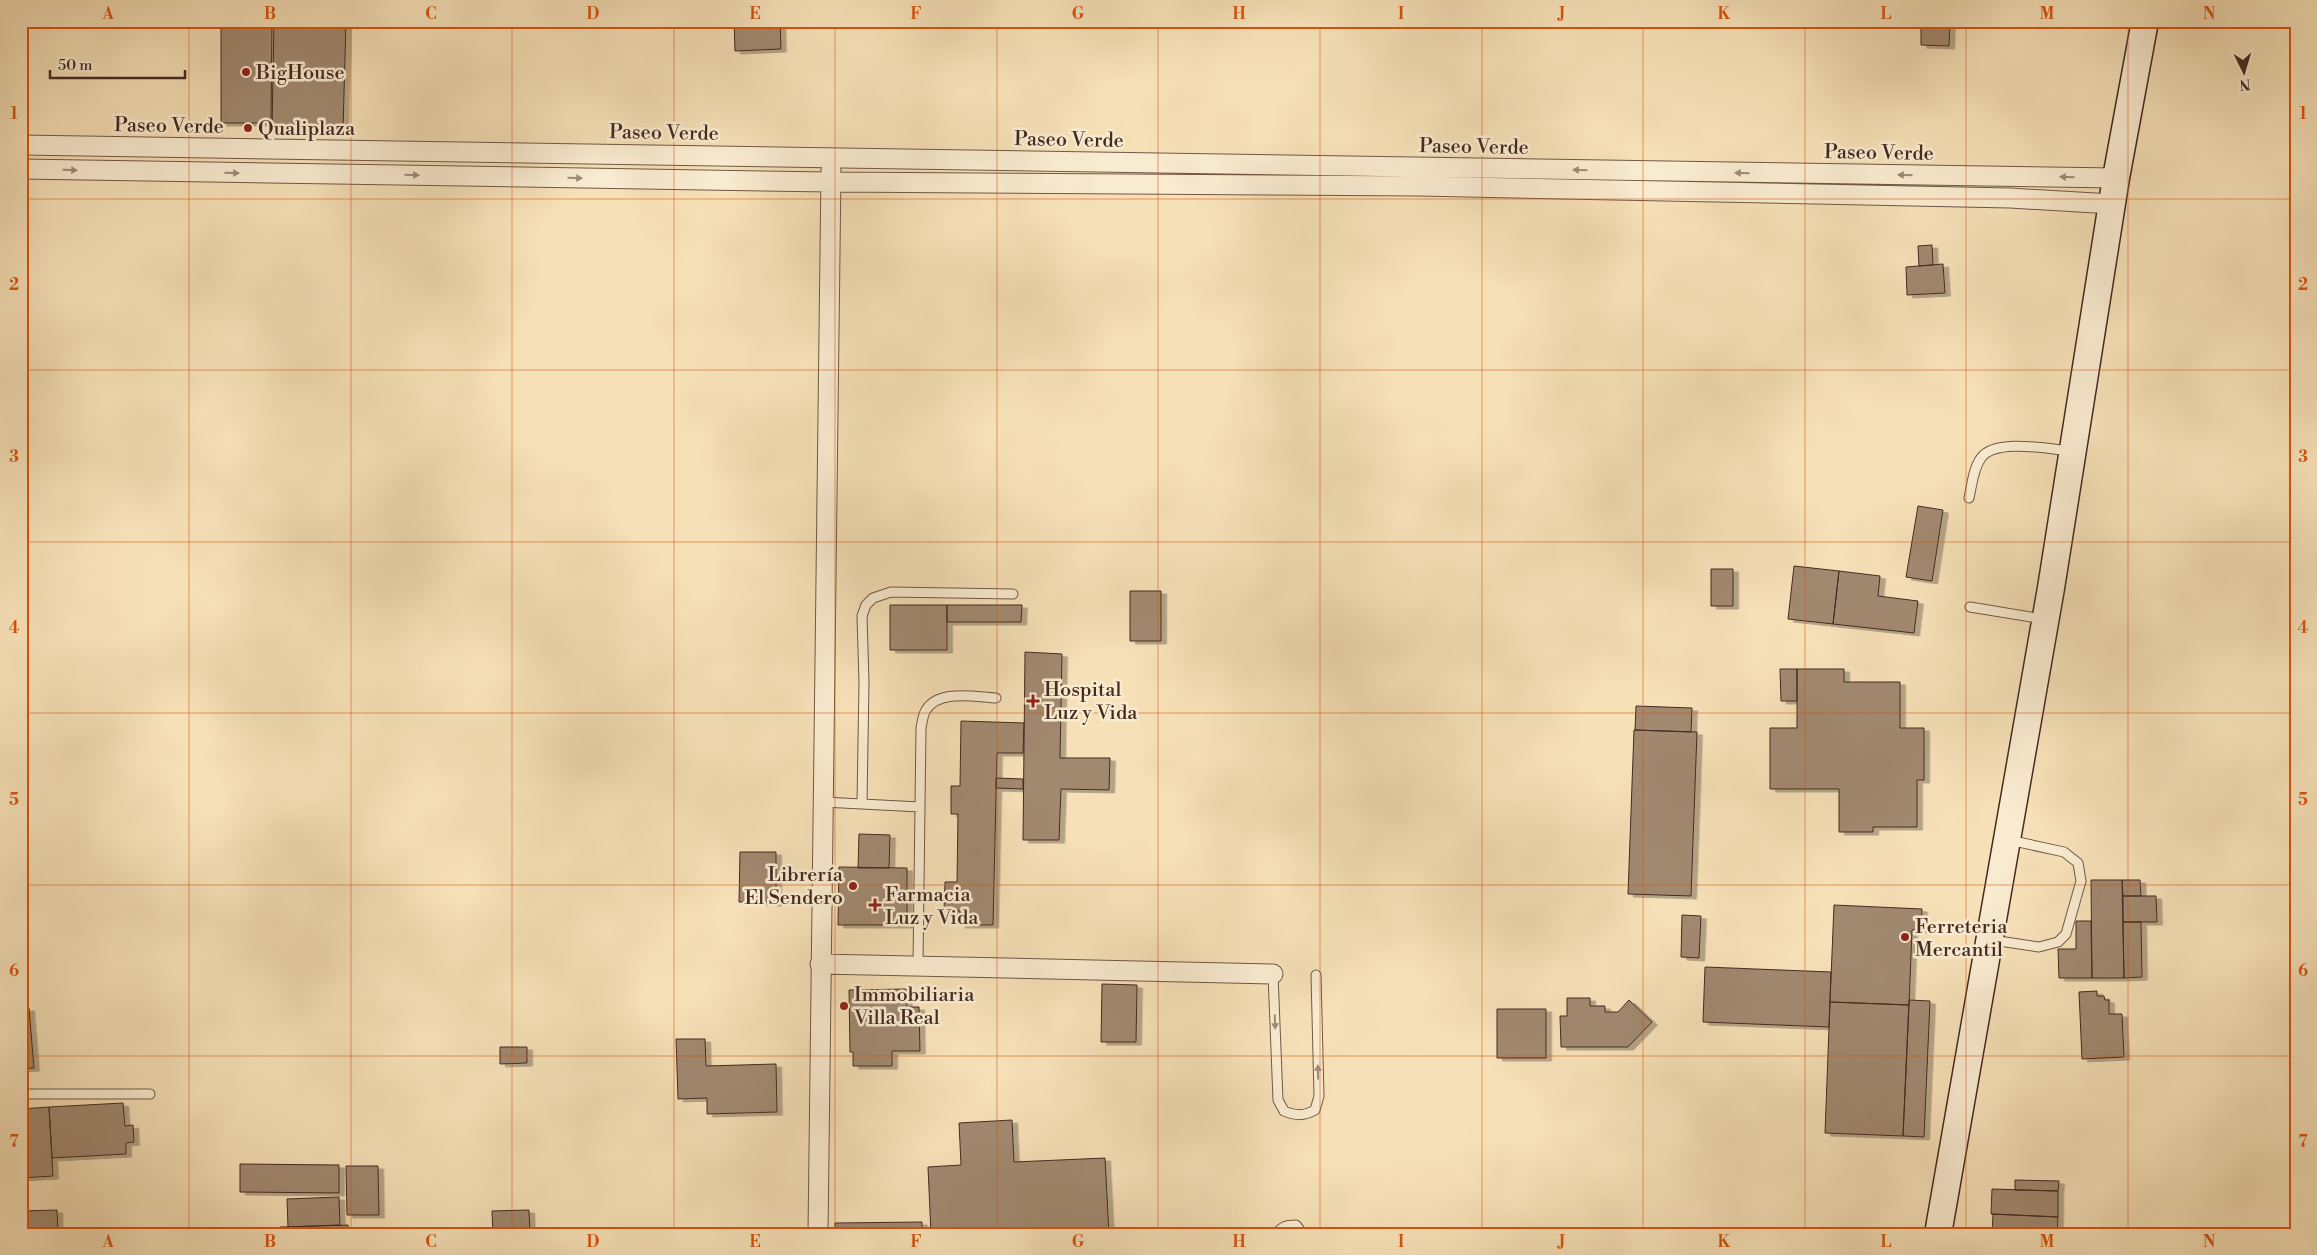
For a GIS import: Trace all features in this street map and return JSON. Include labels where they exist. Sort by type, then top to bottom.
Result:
[{"type":"street","points":[[1938,1234],[2045,619],[2116,178],[2145,21]]},
{"type":"street","name":"Paseo Verde","points":[[21,145],[832,158],[2010,198],[2112,204]]},
{"type":"street","points":[[379,175],[380,151]]},
{"type":"street","points":[[818,1234],[820,964],[832,158]]},
{"type":"street","name":"Paseo Verde","points":[[21,170],[831,182],[1419,177],[2116,178]]},
{"type":"street","points":[[820,964],[1273,974]]},
{"type":"lane","points":[[1969,498],[1975,469],[1982,456],[1993,448],[2006,446],[2073,451]]},
{"type":"lane","points":[[862,803],[864,682],[862,616],[866,605],[873,598],[891,592],[1013,594]]},
{"type":"lane","points":[[1970,607],[2045,619]]},
{"type":"lane","points":[[918,965],[921,728],[925,710],[934,701],[948,697],[996,698]]},
{"type":"lane","points":[[823,802],[920,807]]},
{"type":"lane","points":[[1988,939],[2039,947],[2058,942],[2066,934],[2081,880],[2078,863],[2064,852],[2006,839]]},
{"type":"lane","points":[[1273,974],[1278,1100],[1284,1112],[1294,1115],[1307,1114],[1316,1110],[1319,1096],[1316,975]]},
{"type":"lane","points":[[21,1094],[150,1094]]},
{"type":"lane","points":[[1276,1234],[1281,1227],[1289,1225],[1296,1226],[1303,1234]]},
{"type":"building","name":"BigHouse","points":[[221,21],[272,21],[271,123],[221,123]]},
{"type":"building","points":[[274,21],[346,21],[343,130],[272,128]]},
{"type":"building","points":[[734,21],[780,21],[781,49],[735,51]]},
{"type":"building","points":[[1921,21],[1950,21],[1949,46],[1921,45]]},
{"type":"building","points":[[1932,245],[1933,265],[1919,266],[1918,246]]},
{"type":"building","points":[[1943,264],[1945,293],[1907,295],[1906,267]]},
{"type":"building","points":[[1918,506],[1943,510],[1932,581],[1906,577]]},
{"type":"building","points":[[1794,566],[1839,571],[1833,624],[1788,619]]},
{"type":"building","points":[[1711,569],[1733,569],[1733,606],[1711,606]]},
{"type":"building","points":[[1839,571],[1880,576],[1878,596],[1918,601],[1914,633],[1833,624]]},
{"type":"building","points":[[1130,591],[1161,591],[1161,641],[1130,641]]},
{"type":"building","points":[[890,605],[947,605],[947,650],[890,650]]},
{"type":"building","points":[[947,605],[1022,605],[1021,622],[947,622]]},
{"type":"building","points":[[1025,652],[1062,654],[1060,758],[1110,758],[1109,790],[1061,789],[1059,840],[1023,840]]},
{"type":"building","points":[[1780,669],[1797,669],[1797,701],[1781,701]]},
{"type":"building","points":[[1797,669],[1844,669],[1844,682],[1900,682],[1900,728],[1924,728],[1924,780],[1917,780],[1917,827],[1873,827],[1873,832],[1839,832],[1839,789],[1770,789],[1770,728],[1797,728]]},
{"type":"building","points":[[1636,706],[1692,708],[1691,732],[1635,730]]},
{"type":"building","points":[[961,721],[1024,723],[1023,753],[997,753],[993,925],[960,925],[960,911],[944,911],[945,882],[957,882],[958,814],[951,814],[951,786],[960,786]]},
{"type":"building","points":[[1634,730],[1697,732],[1691,896],[1628,894]]},
{"type":"building","points":[[996,778],[1023,779],[1023,789],[996,788]]},
{"type":"building","points":[[859,834],[890,835],[889,868],[858,868]]},
{"type":"building","points":[[740,852],[776,852],[776,903],[739,902]]},
{"type":"building","points":[[839,867],[907,868],[907,925],[838,925]]},
{"type":"building","points":[[2091,880],[2122,880],[2124,978],[2092,978]]},
{"type":"building","points":[[2122,880],[2140,880],[2141,896],[2123,896]]},
{"type":"building","points":[[2123,896],[2156,896],[2157,922],[2123,922]]},
{"type":"building","points":[[1834,905],[1922,909],[1921,930],[1912,930],[1909,1005],[1830,1002]]},
{"type":"building","points":[[1682,915],[1701,916],[1699,958],[1681,957]]},
{"type":"building","points":[[2076,921],[2091,921],[2092,978],[2059,978],[2058,949],[2076,949]]},
{"type":"building","points":[[2123,922],[2141,922],[2142,977],[2124,978]]},
{"type":"building","points":[[1705,967],[1831,972],[1829,1027],[1703,1022]]},
{"type":"building","points":[[1102,984],[1137,985],[1136,1042],[1101,1042]]},
{"type":"building","points":[[906,989],[907,1007],[919,1007],[920,1051],[892,1051],[892,1066],[853,1066],[853,1052],[850,1052],[849,990]]},
{"type":"building","points":[[2097,991],[2097,996],[2104,996],[2105,1000],[2109,1000],[2109,1014],[2122,1014],[2124,1057],[2082,1059],[2079,992]]},
{"type":"building","points":[[1567,998],[1590,998],[1590,1006],[1605,1006],[1605,1012],[1618,1012],[1629,1000],[1652,1022],[1628,1047],[1561,1047],[1560,1016],[1567,1016]]},
{"type":"building","points":[[1909,1000],[1930,1001],[1924,1137],[1903,1136]]},
{"type":"building","points":[[1830,1002],[1909,1005],[1903,1136],[1825,1133]]},
{"type":"building","points":[[21,1008],[29,1008],[34,1068],[21,1069]]},
{"type":"building","points":[[1497,1009],[1546,1009],[1546,1058],[1497,1058]]},
{"type":"building","points":[[676,1039],[705,1039],[706,1066],[776,1064],[777,1112],[707,1114],[707,1098],[678,1099]]},
{"type":"building","points":[[500,1047],[527,1047],[527,1063],[500,1064]]},
{"type":"building","points":[[123,1103],[125,1126],[133,1125],[134,1142],[126,1143],[126,1154],[52,1158],[49,1107]]},
{"type":"building","points":[[49,1107],[53,1176],[21,1178],[21,1109]]},
{"type":"building","points":[[1012,1120],[1014,1162],[1105,1158],[1109,1234],[931,1234],[928,1167],[961,1165],[959,1123]]},
{"type":"building","points":[[240,1164],[339,1165],[339,1193],[240,1192]]},
{"type":"building","points":[[346,1166],[378,1166],[379,1215],[347,1215]]},
{"type":"building","points":[[2015,1180],[2059,1181],[2058,1191],[2015,1190]]},
{"type":"building","points":[[1992,1189],[2058,1191],[2058,1217],[1991,1214]]},
{"type":"building","points":[[339,1197],[340,1225],[288,1227],[287,1199]]},
{"type":"building","points":[[57,1210],[58,1234],[21,1234],[21,1211]]},
{"type":"building","points":[[529,1210],[530,1234],[493,1234],[492,1211]]},
{"type":"building","points":[[1993,1214],[2058,1217],[2057,1234],[1992,1234]]},
{"type":"building","points":[[922,1222],[922,1234],[835,1234],[835,1223]]},
{"type":"building","points":[[348,1225],[348,1234],[280,1234],[280,1227]]},
{"type":"building","points":[[639,1228],[686,1228],[686,1234],[639,1234]]},
{"type":"building","points":[[1162,1230],[1202,1233],[1202,1234],[1161,1234]]},
{"type":"place","name":"BigHouse","points":[[246,72]]},
{"type":"place","name":"Qualiplaza","points":[[248,128]]},
{"type":"place","name":"Hospital Luz y Vida","points":[[1033,701]]},
{"type":"place","name":"Librería El Sendero","points":[[853,886]]},
{"type":"place","name":"Farmacia Luz y Vida","points":[[875,905]]},
{"type":"place","name":"Ferreteria Mercantil","points":[[1905,937]]},
{"type":"place","name":"Immobiliaria Villa Real","points":[[844,1006]]}]
